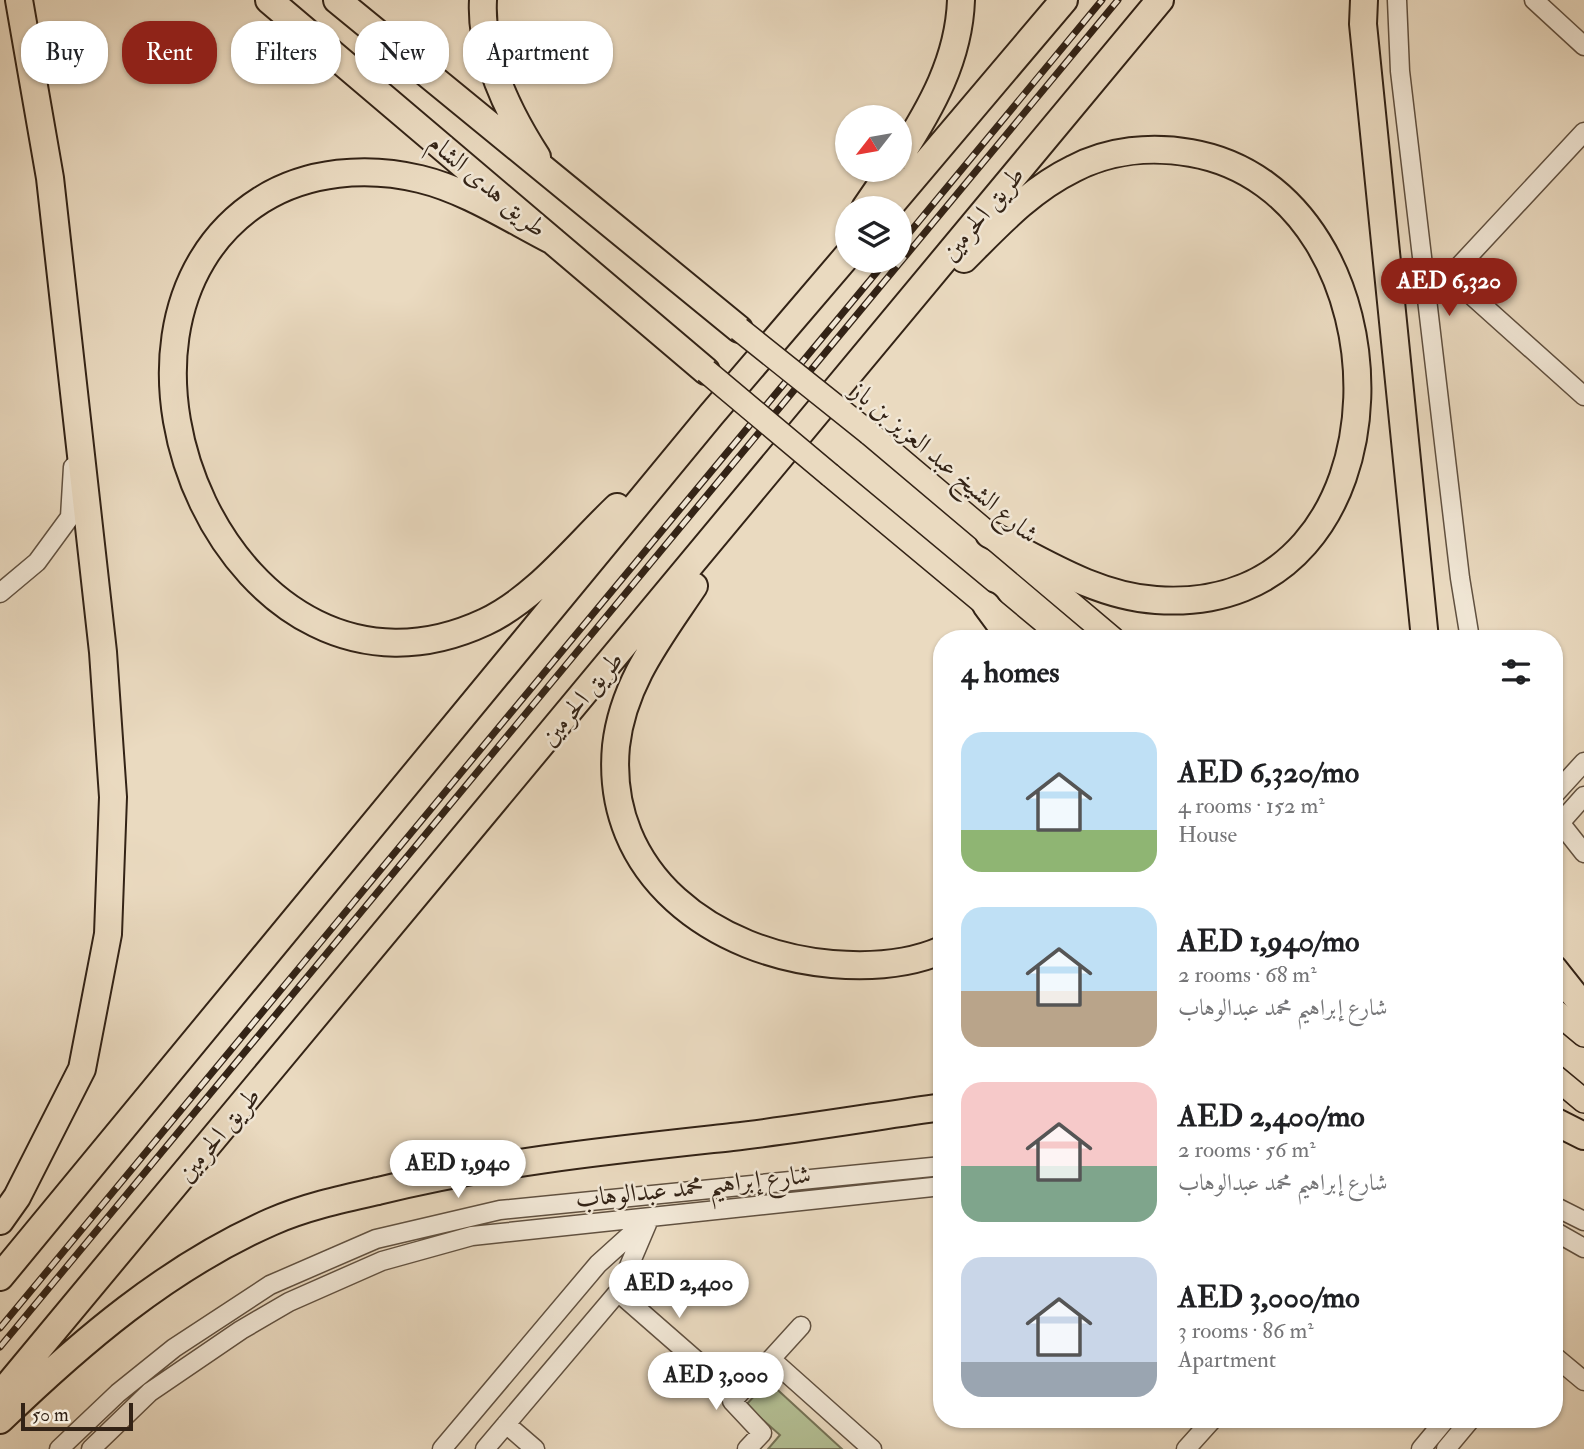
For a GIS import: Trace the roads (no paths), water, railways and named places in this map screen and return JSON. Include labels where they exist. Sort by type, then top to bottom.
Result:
[{"type":"highway","points":[[0,1221],[17,1197],[82,1069],[108,934],[113,797],[103,652],[50,177],[19,0]]},
{"type":"highway","name":"طريق هدى الشام","points":[[269,0],[706,371]]},
{"type":"highway","points":[[337,0],[739,329]]},
{"type":"highway","points":[[483,0],[486,35],[503,92],[525,138],[555,181]]},
{"type":"highway","points":[[912,136],[941,87],[954,45],[961,0]]},
{"type":"highway","points":[[898,196],[1064,0]]},
{"type":"highway","name":"طريق الحرمين","points":[[0,1395],[777,464],[844,379],[1160,0]]},
{"type":"highway","points":[[1364,0],[1364,38],[1424,630]]},
{"type":"highway","points":[[844,379],[1021,201],[1088,162],[1144,150],[1201,154],[1254,175],[1298,211],[1321,249],[1338,289],[1350,332],[1357,376],[1356,423],[1347,469],[1331,509],[1307,542],[1278,567],[1233,590],[1197,599],[1156,600],[1096,587],[989,534]]},
{"type":"highway","points":[[553,240],[441,186],[381,173],[342,174],[303,181],[267,197],[228,227],[208,251],[187,289],[176,326],[173,365],[178,416],[193,477],[216,528],[244,568],[280,604],[316,624],[355,639],[409,641],[465,630],[517,604],[711,415]]},
{"type":"highway","points":[[790,323],[835,254]]},
{"type":"highway","points":[[0,1277],[711,415],[835,270]]},
{"type":"highway","points":[[777,464],[633,681],[623,711],[616,747],[616,784],[622,817],[640,856],[666,892],[693,916],[740,941],[800,959],[845,965],[906,961],[933,953]]},
{"type":"highway","points":[[986,605],[1004,630]]},
{"type":"highway","points":[[1563,980],[1584,1007]]},
{"type":"highway","points":[[0,1420],[63,1359],[129,1307],[200,1258],[273,1221],[328,1203],[432,1177],[589,1152],[737,1136],[933,1108]]},
{"type":"highway","points":[[1563,1126],[1584,1136]]},
{"type":"main road","name":"شارع الشيخ عبد العزيز بن باز","points":[[739,329],[869,433],[1102,630]]},
{"type":"main road","points":[[706,371],[1016,630]]},
{"type":"main road","points":[[1563,1018],[1584,1035]]},
{"type":"main road","points":[[1563,1084],[1584,1101]]},
{"type":"street","points":[[1397,0],[1400,71],[1460,578],[1469,630]]},
{"type":"street","points":[[1534,0],[1584,46]]},
{"type":"street","points":[[1426,286],[1450,276],[1584,132]]},
{"type":"street","points":[[1450,276],[1584,396]]},
{"type":"street","points":[[0,593],[37,562],[70,517],[76,428]]},
{"type":"street","points":[[1563,785],[1584,762]]},
{"type":"street","points":[[1563,814],[1584,796]]},
{"type":"street","points":[[1563,827],[1584,853]]},
{"type":"street","points":[[59,1449],[118,1393],[174,1348],[270,1285],[376,1239],[500,1210],[933,1167]]},
{"type":"street","name":"شارع إبراهيم محمد عبدالوهاب","points":[[92,1449],[150,1392],[241,1330],[289,1302],[382,1261],[472,1236],[933,1187]]},
{"type":"street","points":[[1563,1210],[1584,1221]]},
{"type":"street","points":[[485,1449],[618,1292],[649,1218]]},
{"type":"street","points":[[442,1449],[598,1264],[649,1218]]},
{"type":"street","points":[[1563,1236],[1584,1248]]},
{"type":"street","points":[[618,1292],[737,1395]]},
{"type":"street","points":[[747,1449],[762,1433],[732,1401],[801,1326]]},
{"type":"street","points":[[771,1359],[872,1449]]},
{"type":"street","points":[[1563,1364],[1584,1381]]},
{"type":"street","points":[[506,1424],[535,1449]]},
{"type":"street","points":[[1186,1449],[1205,1428]]},
{"type":"street","points":[[1421,1449],[1438,1428]]},
{"type":"street","points":[[1446,1449],[1464,1428]]},
{"type":"railway","points":[[912,230],[1102,0]]},
{"type":"railway","points":[[0,1347],[1118,0]]},
{"type":"railway","points":[[0,1328],[876,273]]}]
